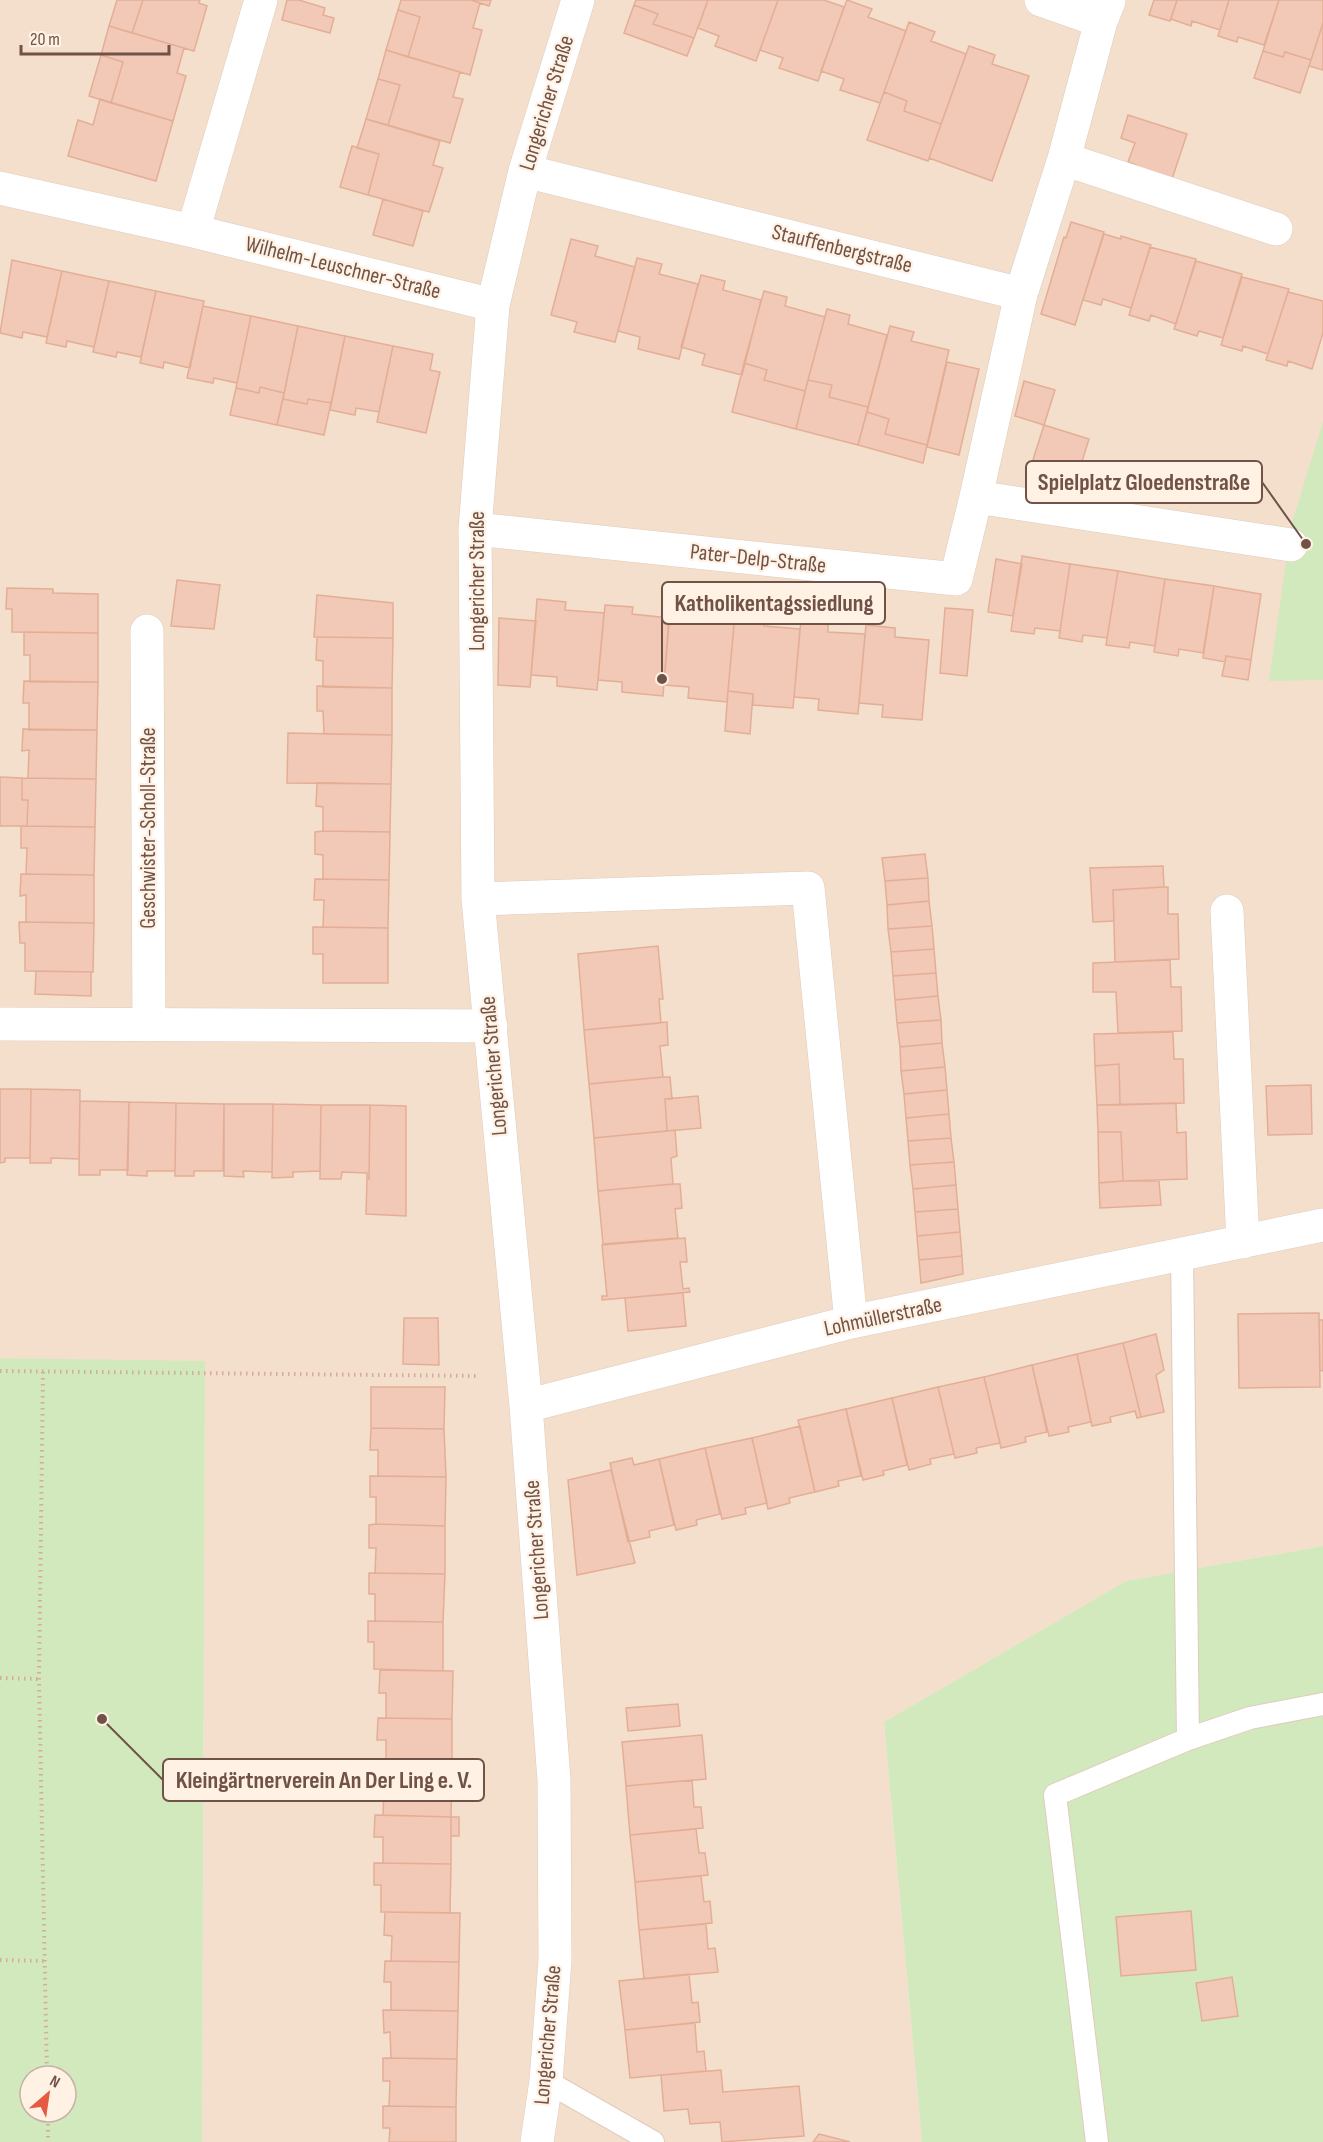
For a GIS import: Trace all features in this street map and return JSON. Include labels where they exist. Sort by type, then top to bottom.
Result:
[{"type":"street","points":[[193,231],[261,0]]},
{"type":"street","name":"Longericher Straße","points":[[537,2142],[546,2081],[555,1960],[554,1780],[524,1392],[478,899],[475,529],[493,305],[525,171],[578,0]]},
{"type":"street","points":[[1021,294],[1064,159],[1105,11],[1041,0]]},
{"type":"street","points":[[1064,159],[1276,229]]},
{"type":"street","name":"Stauffenbergstraße","points":[[525,171],[1021,294]]},
{"type":"street","name":"Wilhelm-Leuschner-Straße","points":[[0,188],[193,231],[493,305]]},
{"type":"street","name":"Pater-Delp-Straße","points":[[475,529],[956,579],[1021,294]]},
{"type":"street","points":[[976,496],[1291,545]]},
{"type":"street","name":"Geschwister-Scholl-Straße","points":[[147,631],[149,1025]]},
{"type":"street","points":[[478,899],[808,888],[851,1322]]},
{"type":"street","points":[[1227,911],[1243,1242]]},
{"type":"street","points":[[0,1024],[491,1026]]},
{"type":"street","name":"Lohmüllerstraße","points":[[524,1392],[1323,1225]]},
{"type":"lane","points":[[1182,1254],[1188,1738]]},
{"type":"lane","points":[[1097,2142],[1055,1795],[1188,1738],[1250,1718],[1323,1704]]},
{"type":"lane","points":[[546,2081],[653,2142]]},
{"type":"path","points":[[0,1371],[524,1392]]},
{"type":"path","points":[[43,1372],[39,1679],[47,2064]]},
{"type":"path","points":[[0,1678],[39,1679]]},
{"type":"path","points":[[0,1960],[46,1961]]},
{"type":"path","points":[[48,2124],[48,2142]]},
{"type":"shaded area","points":[[0,0],[1323,0],[1323,1546],[1126,1581],[884,1722],[922,2142],[202,2142],[205,1362],[0,1358]]},
{"type":"green space","points":[[1323,422],[1323,680],[1269,681],[1291,526]]},
{"type":"green space","points":[[0,1358],[205,1361],[202,2142],[0,2142]]},
{"type":"green space","points":[[1323,1546],[1323,2142],[922,2142],[884,1722],[1126,1581]]},
{"type":"building","points":[[117,0],[143,0],[132,33],[109,26]]},
{"type":"building","points":[[143,0],[200,0],[199,3],[207,6],[194,51],[132,33]]},
{"type":"building","points":[[287,0],[299,0],[325,8],[323,15],[334,18],[330,33],[282,20]]},
{"type":"building","points":[[401,0],[471,0],[480,3],[473,28],[482,30],[470,75],[408,57],[420,17],[398,10]]},
{"type":"building","points":[[471,0],[491,0],[489,6]]},
{"type":"building","points":[[636,0],[708,0],[694,38],[653,24],[658,14],[634,5]]},
{"type":"building","points":[[708,0],[778,0],[756,61],[715,46],[719,36],[698,28]]},
{"type":"building","points":[[778,0],[824,0],[844,7],[818,81],[779,68],[783,58],[760,50]]},
{"type":"building","points":[[847,0],[872,9],[868,17],[906,31],[880,103],[840,90],[844,79],[821,71]]},
{"type":"building","points":[[1154,0],[1177,0],[1170,21],[1149,15]]},
{"type":"building","points":[[1177,0],[1229,0],[1220,30],[1192,21],[1191,26],[1171,19]]},
{"type":"building","points":[[1229,0],[1279,0],[1264,45],[1238,37],[1237,42],[1218,36]]},
{"type":"building","points":[[1279,0],[1323,0],[1323,23],[1311,60],[1285,52],[1283,57],[1263,51]]},
{"type":"building","points":[[634,5],[658,14],[653,24],[694,38],[687,56],[624,33]]},
{"type":"building","points":[[398,10],[420,17],[408,57],[386,50]]},
{"type":"building","points":[[909,22],[935,32],[931,41],[966,54],[941,124],[904,111],[907,101],[884,92]]},
{"type":"building","points":[[1323,23],[1323,70],[1309,66]]},
{"type":"building","points":[[109,26],[184,48],[177,73],[186,76],[173,121],[111,103],[123,62],[101,55]]},
{"type":"building","points":[[969,46],[995,55],[992,64],[1029,76],[992,181],[929,158]]},
{"type":"building","points":[[386,50],[460,72],[453,97],[463,99],[450,143],[388,125],[400,85],[378,79]]},
{"type":"building","points":[[1263,51],[1283,57],[1285,52],[1311,60],[1300,93],[1254,78]]},
{"type":"building","points":[[101,55],[123,62],[111,103],[89,96]]},
{"type":"building","points":[[378,79],[400,85],[388,125],[366,119]]},
{"type":"building","points":[[884,92],[907,101],[904,111],[941,124],[928,161],[867,140]]},
{"type":"building","points":[[100,99],[173,121],[156,181],[68,156],[78,120],[93,125]]},
{"type":"building","points":[[1128,115],[1187,134],[1172,179],[1135,167],[1136,165],[1128,162],[1135,143],[1121,138]]},
{"type":"building","points":[[366,119],[440,141],[433,165],[443,168],[429,212],[368,195],[379,154],[357,148]]},
{"type":"building","points":[[352,146],[379,154],[368,195],[340,187]]},
{"type":"building","points":[[383,199],[423,211],[413,246],[373,235]]},
{"type":"building","points":[[1071,222],[1104,232],[1075,325],[1041,314],[1064,237],[1066,238]]},
{"type":"building","points":[[1104,234],[1121,239],[1121,236],[1151,245],[1131,308],[1103,299],[1101,305],[1083,300]]},
{"type":"building","points":[[571,239],[598,246],[595,256],[635,267],[615,342],[574,332],[577,322],[551,315]]},
{"type":"building","points":[[1150,247],[1196,259],[1176,324],[1151,315],[1149,321],[1129,315]]},
{"type":"building","points":[[637,258],[662,264],[659,274],[698,284],[679,359],[638,349],[640,337],[618,331]]},
{"type":"building","points":[[12,260],[62,271],[47,337],[23,332],[22,338],[0,333]]},
{"type":"building","points":[[1196,261],[1242,274],[1223,338],[1199,331],[1197,336],[1174,329]]},
{"type":"building","points":[[62,271],[109,281],[94,347],[67,341],[66,347],[46,343]]},
{"type":"building","points":[[701,275],[725,281],[723,290],[761,300],[742,375],[702,365],[705,354],[681,347]]},
{"type":"building","points":[[1242,277],[1289,289],[1268,354],[1243,346],[1242,351],[1221,345]]},
{"type":"building","points":[[109,281],[156,291],[141,357],[117,352],[116,357],[93,352]]},
{"type":"building","points":[[156,291],[204,301],[190,368],[164,362],[163,368],[140,363]]},
{"type":"building","points":[[764,291],[787,297],[785,306],[825,317],[805,391],[764,380],[767,370],[744,363]]},
{"type":"building","points":[[1288,292],[1323,301],[1323,333],[1312,369],[1288,361],[1287,366],[1266,360]]},
{"type":"building","points":[[203,306],[251,316],[237,383],[214,378],[213,383],[187,378]]},
{"type":"building","points":[[827,309],[850,315],[848,324],[887,335],[868,407],[829,397],[832,385],[808,380]]},
{"type":"building","points":[[251,316],[298,326],[284,393],[260,387],[259,393],[236,388]]},
{"type":"building","points":[[298,326],[345,336],[331,403],[308,399],[307,404],[283,399]]},
{"type":"building","points":[[890,326],[914,332],[911,341],[949,350],[927,445],[885,434],[889,419],[867,412]]},
{"type":"building","points":[[345,336],[393,346],[379,412],[356,408],[355,415],[330,410]]},
{"type":"building","points":[[393,346],[433,354],[430,370],[440,372],[426,433],[377,422]]},
{"type":"building","points":[[947,362],[979,369],[959,455],[927,447]]},
{"type":"building","points":[[744,363],[767,370],[764,380],[805,391],[796,429],[732,412]]},
{"type":"building","points":[[808,380],[832,385],[829,397],[868,407],[858,445],[796,429]]},
{"type":"building","points":[[1024,381],[1055,390],[1044,425],[1015,416]]},
{"type":"building","points":[[260,387],[284,393],[277,425],[230,415],[236,388],[259,393]]},
{"type":"building","points":[[283,399],[307,404],[308,399],[331,403],[324,435],[277,425]]},
{"type":"building","points":[[867,412],[889,419],[885,434],[927,445],[923,463],[858,445]]},
{"type":"building","points":[[1044,425],[1089,439],[1076,481],[1031,466]]},
{"type":"building","points":[[1022,556],[1070,564],[1060,631],[1035,628],[1034,634],[1011,631]]},
{"type":"building","points":[[996,559],[1022,564],[1013,616],[988,612]]},
{"type":"building","points":[[1070,564],[1118,571],[1107,638],[1083,635],[1082,642],[1059,638]]},
{"type":"building","points":[[1118,571],[1165,579],[1155,646],[1130,642],[1129,648],[1106,645]]},
{"type":"building","points":[[1165,579],[1214,586],[1203,653],[1179,649],[1178,656],[1154,652]]},
{"type":"building","points":[[177,580],[220,585],[214,629],[171,626]]},
{"type":"building","points":[[1214,586],[1261,594],[1251,660],[1226,656],[1225,662],[1203,658]]},
{"type":"building","points":[[7,588],[53,589],[53,593],[98,594],[98,633],[12,632],[12,609],[6,609]]},
{"type":"building","points":[[317,595],[393,603],[393,638],[314,637]]},
{"type":"building","points":[[537,599],[566,602],[565,610],[604,613],[597,690],[557,686],[557,677],[531,675]]},
{"type":"building","points":[[605,605],[633,607],[632,614],[669,618],[663,696],[622,692],[622,682],[598,680]]},
{"type":"building","points":[[945,608],[973,610],[967,676],[940,673]]},
{"type":"building","points":[[670,610],[700,612],[699,621],[734,624],[727,702],[688,698],[689,687],[664,685]]},
{"type":"building","points":[[735,614],[765,618],[764,626],[800,629],[793,708],[753,705],[753,694],[728,691]]},
{"type":"building","points":[[499,618],[536,621],[530,687],[498,685]]},
{"type":"building","points":[[801,620],[828,623],[828,632],[865,634],[858,714],[818,710],[819,699],[794,697]]},
{"type":"building","points":[[866,625],[895,628],[895,637],[929,640],[922,720],[882,717],[883,705],[859,703]]},
{"type":"building","points":[[24,632],[98,633],[98,682],[30,682],[30,655],[24,655]]},
{"type":"building","points":[[317,637],[393,638],[392,688],[323,687],[323,661],[316,660]]},
{"type":"building","points":[[1226,656],[1251,660],[1248,680],[1222,676]]},
{"type":"building","points":[[24,681],[98,682],[97,730],[29,730],[29,703],[23,703]]},
{"type":"building","points":[[317,686],[392,688],[392,735],[324,734],[323,711],[317,711]]},
{"type":"building","points":[[728,691],[753,694],[750,734],[725,731]]},
{"type":"building","points":[[23,729],[97,730],[96,779],[28,778],[29,750],[22,751]]},
{"type":"building","points":[[288,733],[392,735],[391,784],[287,783]]},
{"type":"building","points":[[0,777],[22,778],[22,800],[28,800],[27,826],[0,826]]},
{"type":"building","points":[[22,778],[96,779],[95,827],[27,826],[28,800],[22,800]]},
{"type":"building","points":[[317,783],[391,784],[390,832],[323,831],[323,807],[316,806]]},
{"type":"building","points":[[21,826],[95,827],[94,875],[26,874],[27,848],[21,848]]},
{"type":"building","points":[[315,832],[390,832],[389,880],[323,879],[323,855],[315,854]]},
{"type":"building","points":[[925,854],[928,878],[885,881],[882,858]]},
{"type":"building","points":[[1163,866],[1164,887],[1113,890],[1114,921],[1093,922],[1090,868]]},
{"type":"building","points":[[21,874],[94,875],[94,923],[26,922],[26,895],[20,896]]},
{"type":"building","points":[[928,878],[929,901],[887,905],[885,881]]},
{"type":"building","points":[[315,879],[389,880],[388,928],[323,927],[324,900],[314,900]]},
{"type":"building","points":[[1168,887],[1168,914],[1178,914],[1179,959],[1115,962],[1113,890]]},
{"type":"building","points":[[929,901],[932,926],[888,929],[887,905]]},
{"type":"building","points":[[19,922],[94,923],[93,972],[25,971],[25,943],[20,943]]},
{"type":"building","points":[[932,926],[934,949],[891,952],[888,929]]},
{"type":"building","points":[[313,927],[388,928],[388,983],[323,983],[323,954],[313,954]]},
{"type":"building","points":[[658,946],[663,999],[659,999],[661,1023],[584,1030],[578,954]]},
{"type":"building","points":[[934,949],[936,973],[893,976],[891,952]]},
{"type":"building","points":[[1170,960],[1171,987],[1181,987],[1182,1031],[1118,1033],[1116,992],[1093,992],[1093,963]]},
{"type":"building","points":[[36,971],[91,972],[91,996],[35,994]]},
{"type":"building","points":[[936,973],[938,996],[895,1000],[893,976]]},
{"type":"building","points":[[938,996],[941,1020],[897,1023],[895,1000]]},
{"type":"building","points":[[941,1020],[942,1043],[900,1047],[897,1023]]},
{"type":"building","points":[[667,1022],[668,1045],[660,1046],[663,1077],[589,1084],[584,1030]]},
{"type":"building","points":[[1173,1032],[1174,1059],[1183,1059],[1184,1103],[1120,1105],[1119,1064],[1095,1066],[1094,1034]]},
{"type":"building","points":[[942,1043],[945,1067],[901,1071],[900,1047]]},
{"type":"building","points":[[1119,1064],[1120,1105],[1097,1105],[1095,1066]]},
{"type":"building","points":[[945,1067],[947,1090],[904,1094],[901,1071]]},
{"type":"building","points":[[670,1077],[672,1099],[665,1099],[667,1131],[594,1138],[589,1084]]},
{"type":"building","points":[[1311,1085],[1312,1134],[1268,1135],[1266,1086]]},
{"type":"building","points":[[0,1089],[31,1089],[30,1158],[5,1158],[5,1162],[0,1163]]},
{"type":"building","points":[[31,1089],[80,1090],[79,1159],[51,1158],[51,1163],[30,1163]]},
{"type":"building","points":[[947,1090],[949,1114],[906,1118],[904,1094]]},
{"type":"building","points":[[698,1096],[701,1128],[667,1131],[665,1099]]},
{"type":"building","points":[[80,1101],[129,1102],[128,1170],[100,1170],[100,1175],[79,1175]]},
{"type":"building","points":[[129,1102],[176,1103],[175,1171],[147,1171],[147,1176],[127,1175]]},
{"type":"building","points":[[176,1103],[224,1104],[223,1171],[194,1171],[194,1176],[175,1176]]},
{"type":"building","points":[[1176,1103],[1177,1133],[1186,1132],[1187,1179],[1123,1181],[1121,1132],[1098,1132],[1097,1105]]},
{"type":"building","points":[[224,1104],[273,1104],[272,1172],[243,1171],[244,1177],[224,1176]]},
{"type":"building","points":[[273,1104],[321,1105],[320,1171],[293,1172],[293,1177],[272,1178]]},
{"type":"building","points":[[321,1105],[370,1105],[369,1179],[367,1179],[367,1173],[342,1172],[341,1179],[320,1179]]},
{"type":"building","points":[[370,1105],[406,1106],[406,1216],[366,1214]]},
{"type":"building","points":[[949,1114],[951,1138],[908,1141],[906,1118]]},
{"type":"building","points":[[675,1130],[677,1156],[671,1158],[673,1184],[598,1191],[594,1138]]},
{"type":"building","points":[[1098,1132],[1121,1132],[1123,1181],[1099,1183]]},
{"type":"building","points":[[951,1138],[954,1162],[910,1165],[908,1141]]},
{"type":"building","points":[[954,1162],[956,1185],[913,1189],[910,1165]]},
{"type":"building","points":[[1159,1181],[1161,1205],[1100,1208],[1099,1183]]},
{"type":"building","points":[[680,1184],[682,1208],[675,1209],[678,1238],[603,1244],[598,1191]]},
{"type":"building","points":[[956,1185],[958,1209],[915,1212],[913,1189]]},
{"type":"building","points":[[958,1209],[960,1232],[917,1236],[915,1212]]},
{"type":"building","points":[[960,1232],[962,1256],[919,1260],[917,1236]]},
{"type":"building","points":[[685,1238],[687,1262],[680,1262],[683,1289],[689,1288],[690,1292],[602,1300],[602,1296],[607,1296],[602,1245]]},
{"type":"building","points":[[962,1256],[963,1274],[921,1283],[919,1260]]},
{"type":"building","points":[[683,1293],[686,1326],[628,1331],[625,1298]]},
{"type":"building","points":[[1319,1313],[1320,1387],[1239,1388],[1238,1314]]},
{"type":"building","points":[[404,1318],[438,1318],[439,1365],[403,1364]]},
{"type":"building","points":[[1319,1320],[1323,1320],[1323,1371],[1320,1370]]},
{"type":"building","points":[[1156,1334],[1164,1370],[1156,1375],[1164,1412],[1141,1417],[1123,1343]]},
{"type":"building","points":[[1123,1343],[1141,1417],[1137,1418],[1135,1411],[1110,1417],[1111,1422],[1092,1426],[1077,1354]]},
{"type":"building","points":[[1077,1354],[1091,1422],[1068,1427],[1069,1432],[1049,1436],[1032,1365]]},
{"type":"building","points":[[1032,1365],[1047,1432],[1025,1437],[1026,1442],[1001,1448],[984,1377]]},
{"type":"building","points":[[984,1377],[1000,1443],[976,1448],[977,1453],[955,1458],[938,1387]]},
{"type":"building","points":[[371,1387],[445,1387],[444,1429],[371,1428]]},
{"type":"building","points":[[938,1387],[954,1454],[930,1459],[931,1464],[909,1470],[892,1398]]},
{"type":"building","points":[[892,1398],[907,1465],[883,1471],[884,1475],[863,1480],[846,1409]]},
{"type":"building","points":[[846,1409],[861,1476],[838,1481],[839,1486],[815,1492],[798,1420]]},
{"type":"building","points":[[800,1426],[815,1492],[789,1498],[790,1503],[768,1509],[752,1438]]},
{"type":"building","points":[[371,1428],[444,1429],[446,1477],[378,1476],[378,1450],[370,1450]]},
{"type":"building","points":[[752,1438],[767,1503],[745,1508],[746,1514],[722,1519],[705,1448]]},
{"type":"building","points":[[705,1448],[720,1514],[696,1520],[697,1525],[676,1530],[659,1459]]},
{"type":"building","points":[[632,1458],[634,1465],[659,1459],[674,1525],[649,1531],[650,1537],[628,1542],[610,1463]]},
{"type":"building","points":[[611,1470],[635,1563],[577,1575],[568,1480]]},
{"type":"building","points":[[370,1476],[446,1477],[445,1526],[376,1524],[376,1497],[370,1497]]},
{"type":"building","points":[[369,1525],[445,1526],[445,1574],[375,1573],[376,1548],[369,1548]]},
{"type":"building","points":[[369,1573],[445,1574],[443,1622],[375,1621],[375,1594],[369,1594]]},
{"type":"building","points":[[368,1621],[443,1622],[443,1671],[374,1669],[374,1642],[368,1642]]},
{"type":"building","points":[[380,1670],[453,1671],[452,1719],[386,1718],[386,1693],[379,1693]]},
{"type":"building","points":[[678,1704],[680,1726],[628,1731],[626,1708]]},
{"type":"building","points":[[378,1718],[452,1719],[452,1768],[386,1767],[386,1740],[377,1740]]},
{"type":"building","points":[[702,1735],[706,1779],[626,1786],[622,1742]]},
{"type":"building","points":[[377,1767],[452,1768],[451,1817],[383,1815],[384,1789],[377,1789]]},
{"type":"building","points":[[692,1780],[694,1807],[701,1807],[703,1828],[630,1835],[626,1786]]},
{"type":"building","points":[[375,1815],[451,1817],[451,1864],[383,1863],[383,1837],[374,1837]]},
{"type":"building","points":[[451,1817],[459,1817],[459,1836],[451,1836]]},
{"type":"building","points":[[696,1829],[699,1853],[705,1853],[708,1875],[635,1882],[630,1835]]},
{"type":"building","points":[[374,1863],[451,1864],[450,1913],[381,1912],[381,1885],[374,1885]]},
{"type":"building","points":[[701,1876],[704,1902],[710,1901],[712,1923],[639,1930],[635,1882]]},
{"type":"building","points":[[1191,1911],[1196,1970],[1121,1976],[1116,1917]]},
{"type":"building","points":[[385,1912],[460,1913],[459,1962],[391,1961],[392,1936],[384,1935]]},
{"type":"building","points":[[706,1924],[708,1949],[715,1948],[718,1972],[644,1979],[639,1930]]},
{"type":"building","points":[[385,1961],[459,1962],[458,2011],[391,2010],[391,1982],[384,1982]]},
{"type":"building","points":[[689,1974],[692,2003],[698,2002],[700,2022],[625,2030],[619,1981]]},
{"type":"building","points":[[1232,1977],[1238,2016],[1202,2021],[1196,1983]]},
{"type":"building","points":[[383,2010],[458,2011],[457,2059],[391,2058],[390,2032],[384,2033]]},
{"type":"building","points":[[695,2023],[697,2052],[704,2051],[706,2071],[630,2078],[625,2030]]},
{"type":"building","points":[[383,2058],[457,2059],[456,2107],[389,2106],[390,2081],[383,2081]]},
{"type":"building","points":[[721,2070],[723,2092],[799,2086],[804,2136],[722,2142],[720,2122],[690,2124],[688,2109],[664,2111],[661,2075]]},
{"type":"building","points":[[383,2106],[456,2107],[456,2142],[389,2142],[390,2128],[383,2128]]},
{"type":"building","points":[[819,2134],[850,2142],[813,2142]]},
{"type":"place","name":"Spielplatz Gloedenstraße","points":[[1306,544]]},
{"type":"place","name":"Katholikentagssiedlung","points":[[662,679]]},
{"type":"place","name":"Kleingärtnerverein An Der Ling e. V.","points":[[102,1719]]}]
